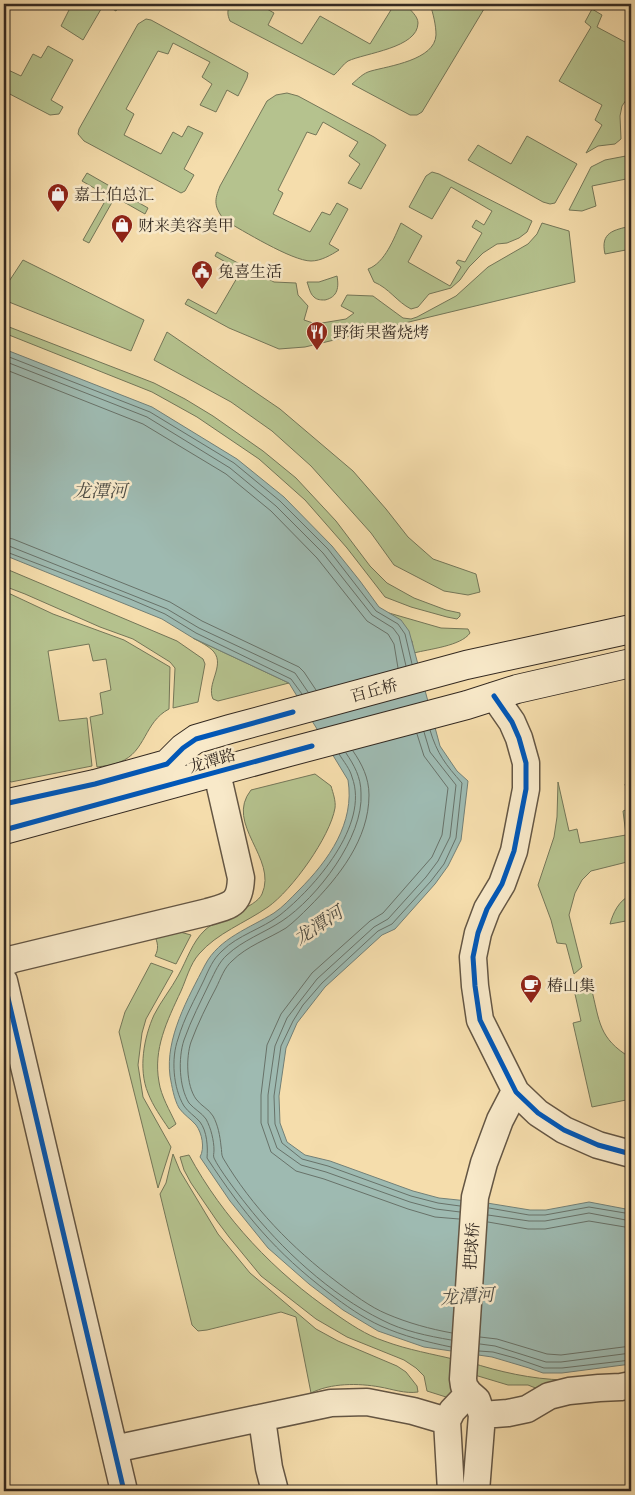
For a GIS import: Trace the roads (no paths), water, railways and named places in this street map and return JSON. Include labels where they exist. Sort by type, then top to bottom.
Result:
[{"type":"main road","name":"百丘桥","points":[[293,712],[454,668],[631,629]]},
{"type":"main road","points":[[494,696],[631,663]]},
{"type":"main road","name":"龙潭路","points":[[4,830],[467,705],[494,696]]},
{"type":"main road","name":"龙潭路","points":[[4,804],[95,784],[167,764],[183,748],[196,739],[293,712]]},
{"type":"street","points":[[494,696],[512,722],[519,738],[526,763],[526,789],[514,851],[502,884],[487,909],[478,933],[473,958],[480,1020],[516,1092],[538,1113],[564,1130],[598,1145],[631,1154]]},
{"type":"street","points":[[4,962],[208,912],[227,907],[236,901],[240,891],[241,878],[216,773]]},
{"type":"street","points":[[4,981],[124,1491]]},
{"type":"street","name":"把球桥","points":[[476,1491],[476,1404],[464,1386],[462,1379],[475,1197],[484,1163],[500,1120],[513,1094],[516,1092]]},
{"type":"street","points":[[452,1491],[447,1421],[452,1411],[476,1404],[508,1413],[527,1409],[549,1396],[569,1391],[631,1385]]},
{"type":"street","points":[[114,1449],[332,1403],[367,1402],[413,1411],[447,1421]]},
{"type":"street","points":[[262,1419],[275,1491]]},
{"type":"water","name":"龙潭河","points":[[4,349],[152,407],[237,459],[284,497],[332,546],[379,607],[401,620],[409,631],[440,746],[457,771],[468,781],[461,840],[448,866],[435,884],[395,929],[382,935],[325,987],[297,1023],[286,1048],[279,1096],[280,1123],[287,1142],[305,1155],[330,1161],[413,1191],[439,1198],[530,1210],[546,1210],[589,1202],[631,1210],[631,1364],[562,1373],[543,1373],[492,1357],[424,1347],[378,1331],[343,1310],[309,1284],[268,1248],[230,1201],[200,1157],[203,1145],[200,1132],[196,1125],[179,1108],[174,1097],[170,1076],[171,1047],[179,1019],[205,965],[218,948],[236,934],[281,908],[310,878],[330,853],[348,811],[348,780],[289,683],[193,638],[162,619],[4,555]]},
{"type":"place","name":"嘉士伯总汇","points":[[58,213]]},
{"type":"place","name":"财来美容美甲","points":[[122,244]]},
{"type":"place","name":"兔喜生活","points":[[202,290]]},
{"type":"place","name":"野街果酱烧烤","points":[[317,351]]},
{"type":"place","name":"椿山集","points":[[531,1004]]}]
